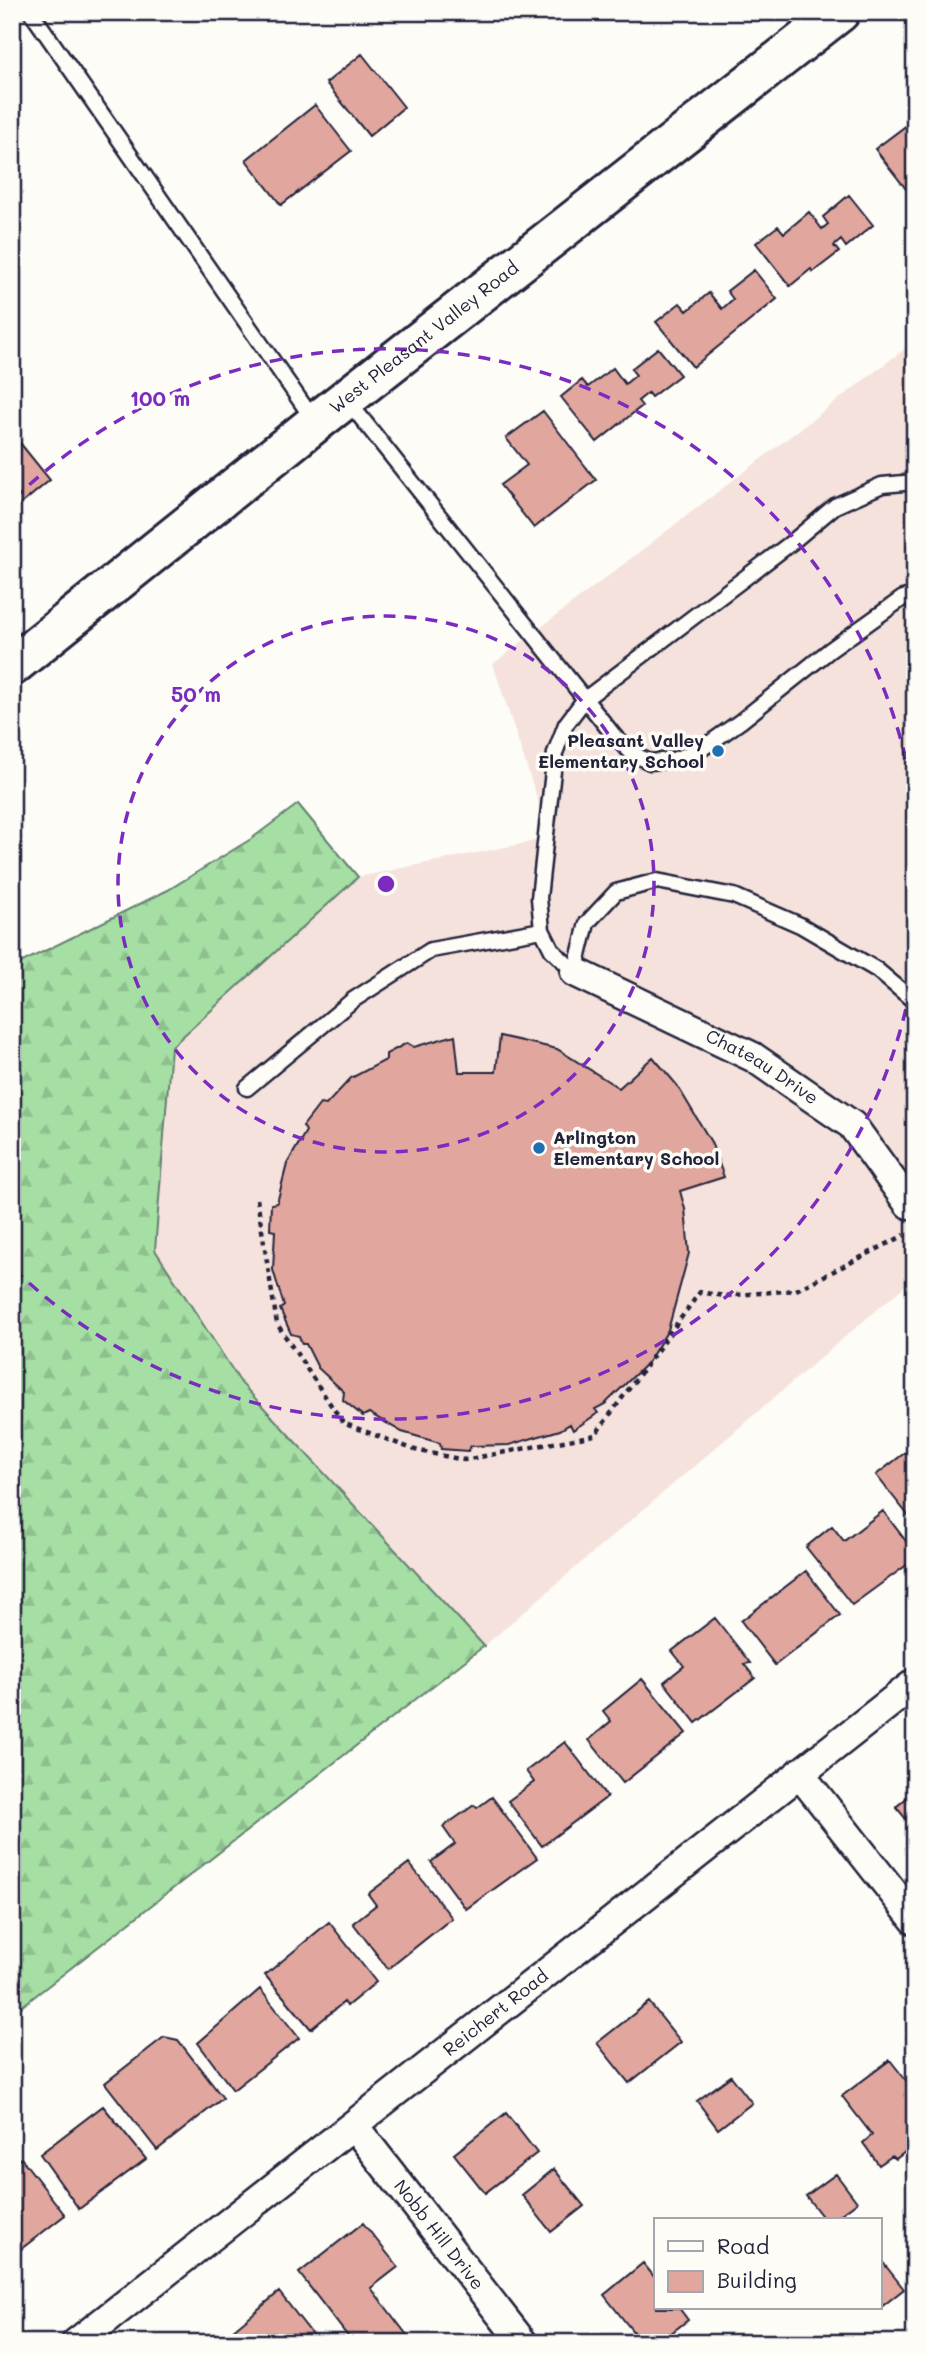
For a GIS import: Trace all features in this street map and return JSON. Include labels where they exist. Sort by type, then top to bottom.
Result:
[{"type":"main road","name":"West Pleasant Valley Road","points":[[12,666],[315,423],[840,12]]},
{"type":"street","name":"Chateau Drive","points":[[575,972],[753,1057],[852,1125],[909,1204],[915,1200]]},
{"type":"street","name":"Reichert Road","points":[[76,2343],[915,1683]]},
{"type":"street","points":[[799,1773],[915,1920]]},
{"type":"street","name":"Nobb Hill Drive","points":[[354,2126],[523,2343]]},
{"type":"lane","points":[[31,12],[315,423]]},
{"type":"lane","points":[[346,399],[615,737],[633,754],[650,762],[673,760],[700,750],[830,650],[903,598],[915,594]]},
{"type":"lane","points":[[915,482],[883,485],[835,506],[585,699],[566,724],[555,753],[539,898],[542,930],[552,950],[575,972],[587,923],[616,892],[657,881],[734,896],[800,925],[877,970],[915,1002]]},
{"type":"lane","points":[[247,1088],[353,1000],[431,950],[542,930]]},
{"type":"path","points":[[257,1199],[277,1324],[342,1423],[415,1450],[464,1460],[595,1435],[700,1292],[724,1296],[796,1290],[915,1229]]},
{"type":"shaded area","name":"Arlington Elementary School","points":[[915,341],[915,1277],[484,1646],[241,1383],[155,1250],[171,1047],[358,877],[550,838],[493,664]]},
{"type":"green space","points":[[298,804],[358,877],[171,1047],[155,1250],[241,1383],[484,1646],[12,2014],[12,967],[168,890],[251,839]]},
{"type":"building","points":[[362,54],[404,107],[369,136],[326,83]]},
{"type":"building","points":[[315,105],[351,151],[281,205],[246,160]]},
{"type":"building","points":[[907,125],[915,135],[915,190],[910,194],[875,149]]},
{"type":"building","points":[[849,195],[873,225],[846,247],[841,240],[834,246],[839,252],[790,286],[756,243],[778,226],[784,233],[809,212],[822,229],[828,224],[823,217]]},
{"type":"building","points":[[754,270],[777,299],[693,367],[656,322],[680,303],[687,311],[709,293],[722,309],[733,299],[727,291]]},
{"type":"building","points":[[658,348],[680,375],[651,397],[648,393],[638,401],[642,406],[597,442],[561,397],[582,380],[588,387],[613,368],[625,384],[636,375],[631,369]]},
{"type":"building","points":[[543,411],[596,480],[534,528],[500,485],[527,465],[506,438]]},
{"type":"building","points":[[12,433],[50,480],[15,509],[12,505]]},
{"type":"building","points":[[455,1035],[459,1072],[496,1072],[500,1036],[557,1049],[619,1088],[653,1057],[677,1085],[711,1142],[724,1177],[680,1191],[685,1209],[689,1253],[668,1330],[648,1362],[605,1404],[595,1409],[598,1413],[573,1430],[570,1424],[560,1430],[509,1445],[471,1446],[468,1451],[441,1449],[440,1443],[402,1432],[369,1413],[363,1416],[343,1400],[344,1392],[318,1368],[299,1336],[291,1334],[280,1309],[284,1306],[273,1270],[275,1231],[270,1230],[271,1204],[277,1203],[287,1164],[306,1131],[303,1126],[320,1104],[326,1105],[351,1078],[386,1060],[386,1054],[407,1043],[414,1047]]},
{"type":"building","points":[[915,1445],[915,1524],[876,1475]]},
{"type":"building","points":[[883,1511],[915,1553],[915,1559],[852,1605],[806,1547],[832,1526],[844,1541]]},
{"type":"building","points":[[806,1571],[840,1615],[775,1665],[741,1621]]},
{"type":"building","points":[[715,1618],[750,1663],[744,1664],[755,1678],[696,1723],[664,1682],[684,1666],[672,1651]]},
{"type":"building","points":[[642,1679],[686,1733],[623,1783],[589,1740],[611,1721],[603,1711]]},
{"type":"building","points":[[565,1742],[607,1797],[542,1846],[508,1801],[534,1782],[526,1771]]},
{"type":"building","points":[[915,1791],[915,1830],[896,1807]]},
{"type":"building","points":[[492,1797],[537,1858],[466,1909],[431,1862],[455,1844],[443,1827],[474,1805],[477,1808]]},
{"type":"building","points":[[409,1863],[452,1918],[388,1969],[353,1923],[376,1905],[368,1894]]},
{"type":"building","points":[[329,1922],[376,1982],[347,2006],[344,2002],[311,2029],[265,1975]]},
{"type":"building","points":[[260,1989],[299,2038],[233,2090],[198,2043]]},
{"type":"building","points":[[649,2002],[681,2042],[629,2083],[597,2043]]},
{"type":"building","points":[[164,2037],[178,2040],[223,2098],[157,2150],[105,2083]]},
{"type":"building","points":[[890,2060],[915,2092],[915,2144],[896,2159],[892,2156],[879,2165],[863,2143],[872,2135],[842,2096]]},
{"type":"building","points":[[731,2076],[752,2103],[718,2129],[697,2101]]},
{"type":"building","points":[[103,2106],[146,2159],[79,2209],[40,2154]]},
{"type":"building","points":[[506,2113],[537,2153],[485,2193],[454,2154]]},
{"type":"building","points":[[21,2158],[65,2215],[12,2256],[12,2164]]},
{"type":"building","points":[[915,2165],[915,2184],[906,2173]]},
{"type":"building","points":[[554,2169],[584,2206],[551,2232],[522,2195]]},
{"type":"building","points":[[836,2174],[857,2202],[836,2218],[823,2218],[806,2196]]},
{"type":"building","points":[[363,2223],[398,2267],[371,2288],[407,2335],[397,2343],[353,2343],[299,2273]]},
{"type":"building","points":[[881,2260],[904,2289],[881,2307]]},
{"type":"building","points":[[643,2263],[654,2277],[654,2310],[680,2310],[688,2320],[658,2343],[642,2343],[604,2295]]},
{"type":"building","points":[[279,2292],[319,2343],[232,2343],[226,2336]]},
{"type":"place","name":"Pleasant Valley Elementary School","points":[[718,751]]},
{"type":"place","name":"Arlington Elementary School","points":[[539,1148]]}]
